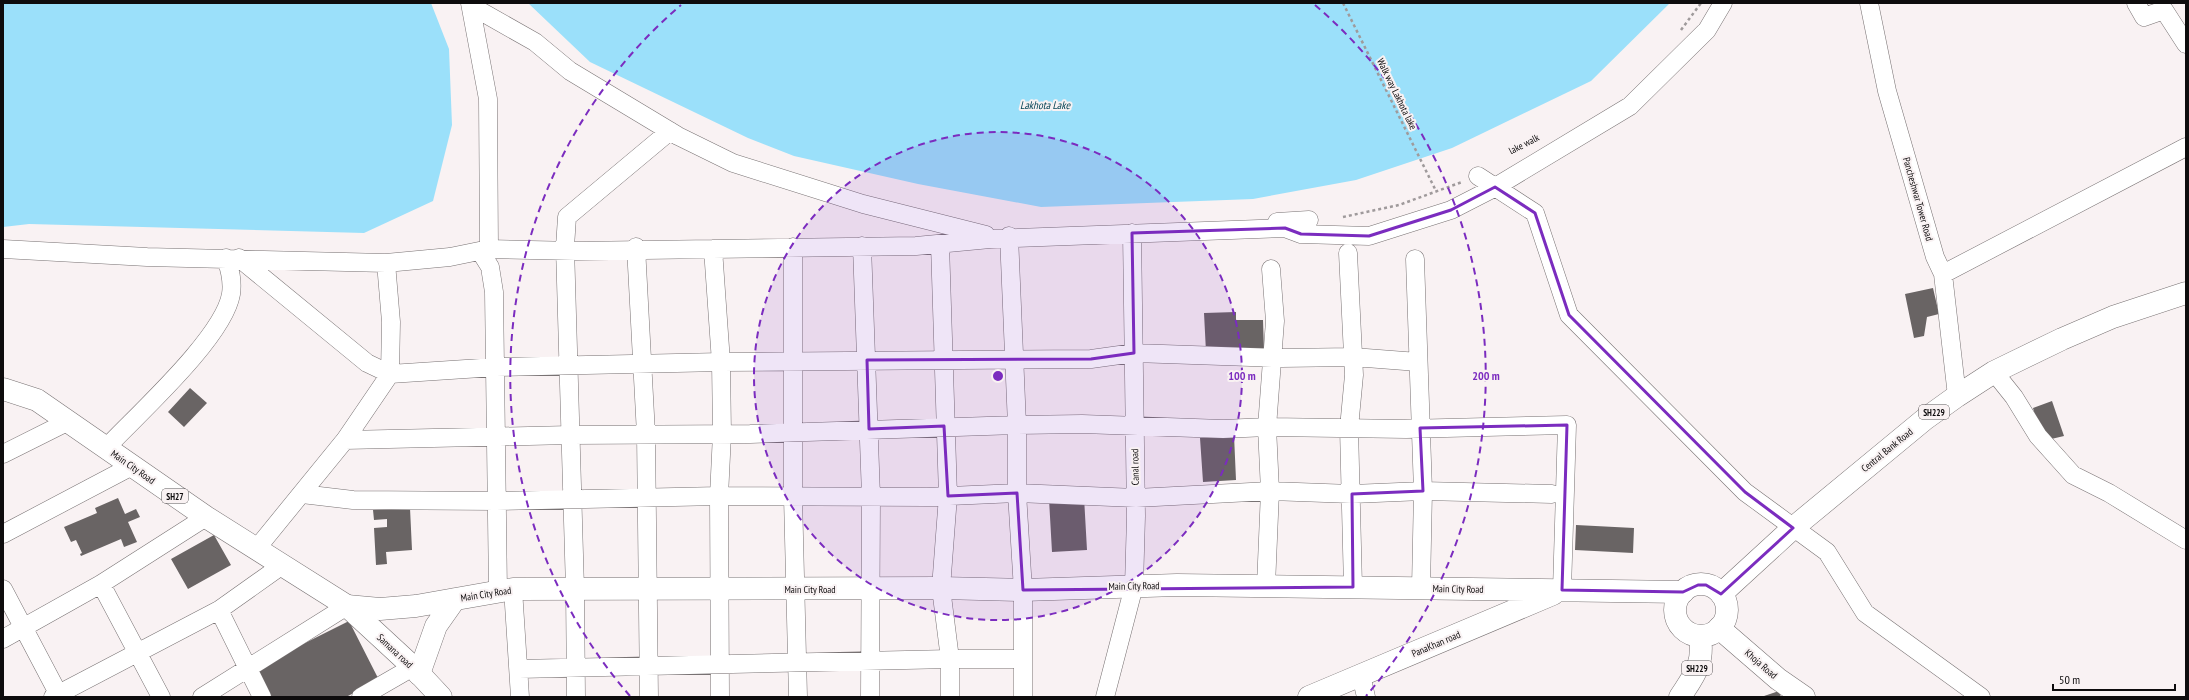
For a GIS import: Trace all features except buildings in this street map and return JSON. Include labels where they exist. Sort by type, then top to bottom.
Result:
[{"type":"street","points":[[3,249],[147,257],[386,263],[423,261],[484,250],[793,248],[940,244],[1009,237],[1285,228],[1301,234],[1369,236],[1451,210],[1496,187],[1630,106],[1707,30],[1723,3]]},
{"type":"street","name":"Pancheshwar Tower Road","points":[[1869,3],[1887,91],[1935,257],[1943,274],[1957,396]]},
{"type":"street","points":[[2136,3],[2144,17],[2164,10],[2186,44]]},
{"type":"street","points":[[476,7],[535,42],[570,70],[670,131],[733,163],[863,204],[993,236],[1009,237]]},
{"type":"street","points":[[476,7],[488,99],[484,250],[493,278],[496,367],[496,501],[505,590],[519,669],[520,697]]},
{"type":"street","points":[[576,697],[575,589],[565,249],[567,217],[670,131]]},
{"type":"street","points":[[1943,274],[2186,146]]},
{"type":"street","points":[[1478,176],[1535,213],[1569,315],[1745,492],[1827,552],[1865,613],[1981,697]]},
{"type":"street","points":[[1132,233],[1308,220]]},
{"type":"street","name":"Canal road","points":[[1105,697],[1134,586],[1136,498],[1132,233]]},
{"type":"street","points":[[1009,237],[1017,425],[1017,494],[1023,590],[1023,697]]},
{"type":"street","points":[[940,244],[944,360],[944,426],[948,496],[941,588],[950,659],[950,697]]},
{"type":"street","points":[[862,246],[870,429],[872,589],[870,697]]},
{"type":"street","points":[[636,248],[646,434],[649,589],[649,697]]},
{"type":"street","points":[[714,248],[722,434],[719,496],[720,697]]},
{"type":"street","points":[[793,248],[792,431],[798,697]]},
{"type":"street","points":[[1348,254],[1354,356],[1349,428],[1352,494],[1353,587]]},
{"type":"street","points":[[232,258],[368,363],[390,374],[496,367],[720,362],[1091,359],[1134,353],[1270,358],[1354,356],[1418,362]]},
{"type":"street","points":[[106,448],[210,337],[223,316],[231,295],[232,258]]},
{"type":"street","points":[[1415,260],[1423,491],[1421,588]]},
{"type":"street","points":[[257,548],[345,440],[390,374],[391,322],[386,263]]},
{"type":"street","points":[[1266,586],[1270,491],[1266,427],[1270,358],[1275,321],[1271,269]]},
{"type":"street","name":"Central Bank Road","points":[[1721,594],[1793,528],[1925,419],[1994,372],[2070,336],[2114,318],[2186,293]]},
{"type":"street","points":[[1994,372],[2014,397],[2038,436],[2073,476],[2109,493],[2186,540]]},
{"type":"street","name":"Main City Road","points":[[3,389],[37,400],[206,517],[257,548],[281,566],[347,606],[380,609],[455,599],[505,590],[575,589],[941,588],[1023,590],[1134,586],[1266,586],[1683,592]]},
{"type":"street","points":[[3,454],[69,421]]},
{"type":"street","points":[[345,440],[495,436],[722,434],[944,426],[1082,424],[1134,428],[1223,429],[1266,427],[1420,428],[1567,425],[1562,590]]},
{"type":"street","points":[[3,534],[132,466]]},
{"type":"street","points":[[302,494],[353,500],[496,501],[719,496],[948,496],[1017,494],[1136,498],[1270,491],[1352,494],[1423,491],[1552,494]]},
{"type":"street","points":[[3,639],[24,629],[101,584],[206,517]]},
{"type":"street","points":[[3,589],[57,696],[219,610],[281,566]]},
{"type":"street","points":[[101,584],[161,697]]},
{"type":"street","points":[[1706,585],[1721,594],[1727,610],[1726,618],[1719,628],[1708,635],[1700,636],[1684,630],[1675,616],[1675,607],[1683,592],[1690,587],[1706,585]]},
{"type":"street","name":"PanaKhan road","points":[[1309,697],[1562,590]]},
{"type":"street","points":[[360,697],[416,671],[436,626],[455,599]]},
{"type":"street","points":[[202,697],[347,606]]},
{"type":"street","name":"Samana road","points":[[347,606],[416,671],[441,697]]},
{"type":"street","points":[[219,610],[262,697]]},
{"type":"street","name":"Khoja Road","points":[[1719,628],[1778,679],[1802,696]]},
{"type":"street","name":"SH229","points":[[1680,697],[1699,665],[1702,652],[1700,636]]},
{"type":"street","points":[[519,669],[797,664],[950,659],[1023,659]]},
{"type":"street","points":[[1361,675],[1366,697]]},
{"type":"path","name":"Walk way Lakhota lake","points":[[1343,3],[1436,191]]},
{"type":"path","points":[[1680,32],[1701,3]]},
{"type":"path","points":[[1338,217],[1399,205],[1478,176]]},
{"type":"highlighted area","points":[[1495,187],[1535,213],[1569,315],[1745,492],[1793,528],[1721,594],[1706,585],[1698,585],[1683,592],[1562,590],[1567,425],[1420,428],[1423,491],[1352,494],[1353,587],[1023,590],[1017,493],[948,496],[944,426],[869,429],[867,360],[1091,359],[1134,353],[1132,233],[1285,228],[1301,234],[1369,236],[1451,210]]},
{"type":"water","points":[[3,3],[431,3],[449,49],[452,125],[433,201],[364,233],[29,224],[3,227]]},
{"type":"water","name":"Lakhota Lake","points":[[528,3],[1670,3],[1591,81],[1452,148],[1356,180],[1253,199],[1041,207],[918,184],[794,156],[748,138],[590,62]]}]
